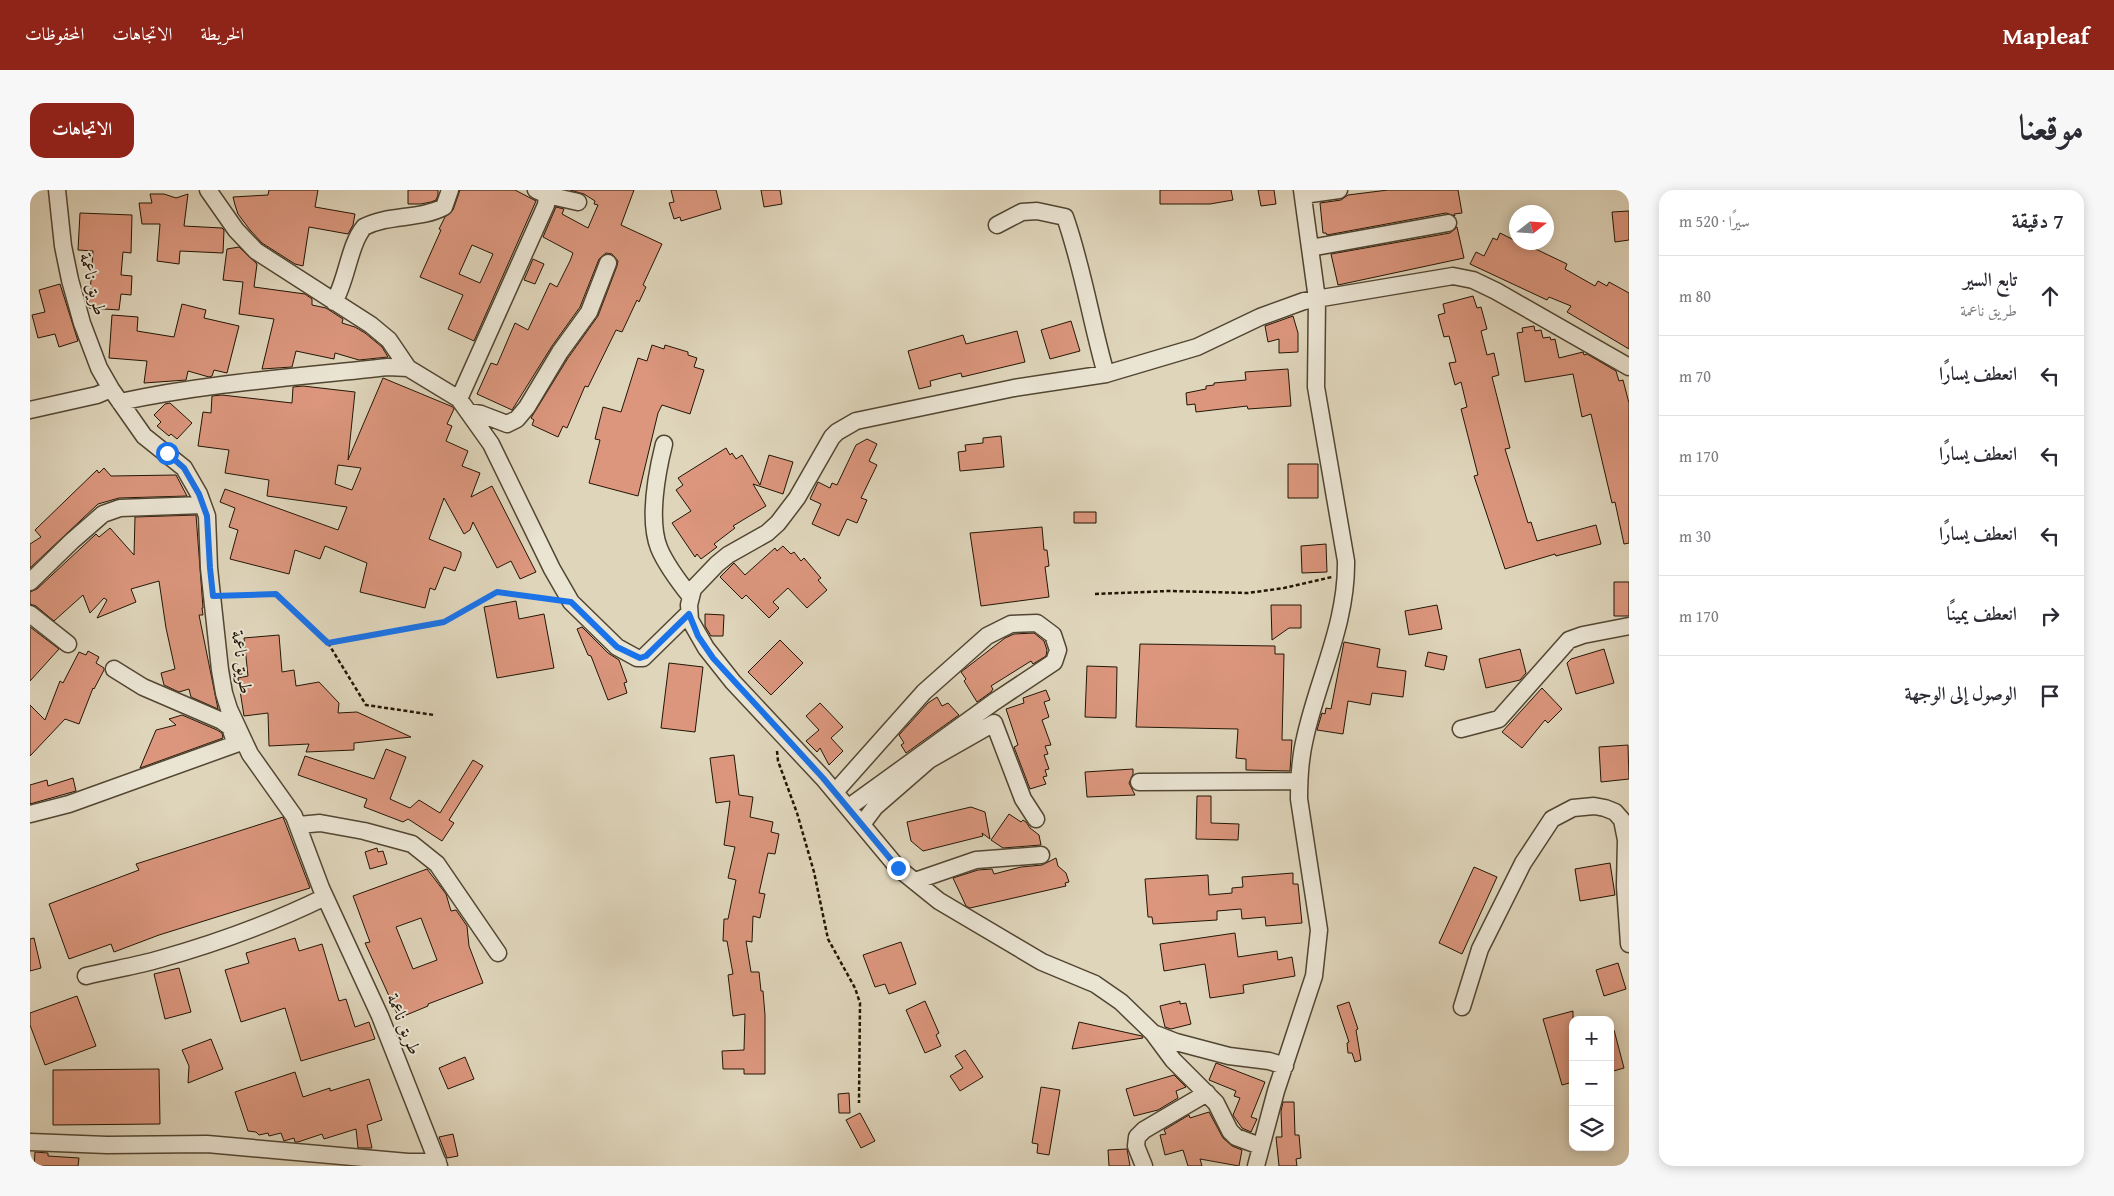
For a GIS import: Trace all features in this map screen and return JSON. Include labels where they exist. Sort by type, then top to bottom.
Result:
[{"type":"street","name":"طريق ناعمة","points":[[57,190],[66,263],[82,323],[99,368],[115,396],[144,436],[184,468],[207,516],[209,559],[224,693],[239,744],[250,754],[287,804],[299,825],[325,897],[380,1016],[438,1164]]},
{"type":"street","points":[[208,190],[236,230],[256,251],[371,325],[388,340],[408,368],[464,405],[507,424],[522,413],[560,352],[589,312],[608,263]]},
{"type":"street","points":[[334,302],[341,292],[354,249],[364,227],[377,222],[433,213],[444,207],[450,190]]},
{"type":"street","points":[[1256,1166],[1260,1146],[1298,1020],[1314,976],[1319,942],[1317,906],[1303,823],[1299,781],[1305,739],[1343,607],[1346,561],[1316,387],[1317,299],[1303,193],[1339,190]]},
{"type":"street","points":[[542,192],[578,202]]},
{"type":"street","points":[[464,405],[546,205],[542,192]]},
{"type":"street","points":[[997,225],[1022,212],[1037,211],[1065,217],[1077,255],[1106,374]]},
{"type":"street","points":[[1310,248],[1448,224]]},
{"type":"street","points":[[1260,1146],[1236,1137],[1230,1131],[1216,1103],[1173,1060],[1153,1033],[1121,1002],[1095,984],[1042,962],[939,902],[898,868],[863,823],[713,658],[698,636],[689,614],[693,589],[728,555],[767,533],[778,523],[797,498],[832,437],[845,427],[876,416],[1014,388],[1106,374],[1197,347],[1290,305],[1404,285],[1438,277],[1463,277],[1496,291],[1629,367]]},
{"type":"street","points":[[30,410],[97,395],[115,396],[162,393],[388,367],[408,368]]},
{"type":"street","points":[[464,405],[491,444],[552,568],[571,602],[617,647],[640,658],[646,656],[689,614]]},
{"type":"street","points":[[664,444],[656,473],[655,521],[658,545],[671,570],[691,597]]},
{"type":"street","points":[[30,582],[103,514],[120,508],[203,505]]},
{"type":"street","points":[[30,614],[68,644]]},
{"type":"street","points":[[835,792],[924,692],[987,636],[1012,624],[1037,623],[1053,635],[1058,650],[1054,662],[994,702],[849,808]]},
{"type":"street","points":[[1461,729],[1499,719],[1568,640],[1583,635],[1629,626]]},
{"type":"street","points":[[30,814],[69,804],[239,744],[232,732],[222,721],[143,687],[114,669]]},
{"type":"street","points":[[863,823],[875,806],[929,760],[994,723],[1023,799],[1036,819]]},
{"type":"street","points":[[1139,782],[1299,781]]},
{"type":"street","points":[[1462,1007],[1480,949],[1523,863],[1552,819],[1573,808],[1594,806],[1615,812],[1622,820],[1627,832],[1628,850],[1625,886],[1629,944]]},
{"type":"street","points":[[299,825],[320,823],[364,831],[412,844],[438,864],[498,953]]},
{"type":"street","points":[[914,881],[976,860],[1041,855]]},
{"type":"street","points":[[86,976],[159,959],[222,940],[285,916],[325,897]]},
{"type":"street","points":[[1153,1033],[1176,1042],[1229,1056],[1269,1061],[1285,1066]]},
{"type":"street","points":[[1144,1166],[1136,1146],[1137,1137],[1144,1130],[1207,1093]]},
{"type":"street","points":[[30,1142],[107,1145],[207,1144],[438,1164]]},
{"type":"path","points":[[1094,594],[1169,591],[1248,593],[1284,588],[1346,575]]},
{"type":"path","points":[[328,643],[444,622],[497,592],[571,602]]},
{"type":"path","points":[[213,596],[276,594],[328,643],[366,705],[434,715]]},
{"type":"path","points":[[774,725],[778,761],[797,813],[814,872],[828,939],[855,988],[860,1003],[859,1103]]},
{"type":"building","points":[[269,190],[318,190],[315,207],[355,214],[353,225],[348,234],[309,227],[303,266],[295,264],[262,243],[238,214],[233,197],[268,195]]},
{"type":"building","points":[[408,190],[438,190],[438,195],[436,200],[431,202],[408,204]]},
{"type":"building","points":[[460,190],[515,190],[536,201],[474,341],[448,329],[463,295],[420,277],[441,230],[439,229],[445,217],[453,210]],"holes":[[[472,245],[493,254],[480,283],[459,274]]]},
{"type":"building","points":[[570,190],[634,190],[621,225],[662,244],[643,285],[646,287],[639,302],[637,300],[622,332],[616,330],[588,387],[585,386],[567,428],[563,426],[558,437],[532,425],[534,420],[531,418],[568,358],[598,316],[617,266],[618,261],[612,254],[606,253],[599,259],[580,307],[552,346],[512,410],[477,394],[491,363],[497,365],[515,323],[528,330],[550,283],[557,287],[570,261],[573,253],[543,237],[556,207],[564,209],[562,214],[588,228],[598,205],[594,204],[595,201],[584,194]]},
{"type":"building","points":[[671,190],[716,190],[721,209],[681,221],[680,217],[674,219],[669,203],[674,202]]},
{"type":"building","points":[[761,190],[780,190],[782,204],[764,207]]},
{"type":"building","points":[[1160,190],[1231,190],[1233,200],[1210,204],[1160,204]]},
{"type":"building","points":[[1258,190],[1274,190],[1276,204],[1261,206]]},
{"type":"building","points":[[1388,190],[1458,190],[1462,213],[1454,214],[1455,216],[1446,213],[1327,235],[1323,233],[1320,203],[1341,200],[1348,195]]},
{"type":"building","points":[[150,194],[164,194],[176,198],[188,194],[184,226],[222,228],[224,230],[223,253],[180,251],[179,264],[157,261],[160,224],[142,224],[139,203],[152,203]]},
{"type":"building","points":[[1629,211],[1629,240],[1615,242],[1612,212]]},
{"type":"building","points":[[80,213],[132,215],[131,253],[123,252],[121,275],[132,276],[131,295],[121,294],[119,310],[89,308],[93,251],[78,250]]},
{"type":"building","points":[[1457,227],[1464,258],[1338,285],[1331,254],[1450,233]]},
{"type":"building","points":[[1500,233],[1509,238],[1509,250],[1538,250],[1567,264],[1565,269],[1595,286],[1598,281],[1607,286],[1609,282],[1629,293],[1629,349],[1567,312],[1571,306],[1549,297],[1547,300],[1470,264],[1476,252],[1484,256],[1493,238],[1497,240]]},
{"type":"building","points":[[239,247],[257,264],[254,287],[305,294],[312,299],[312,305],[326,308],[343,319],[342,323],[355,327],[365,333],[382,347],[388,357],[359,360],[335,353],[334,359],[296,351],[292,367],[262,369],[274,319],[239,314],[243,282],[223,280],[227,249]]},
{"type":"building","points":[[533,259],[544,264],[535,284],[524,280]]},
{"type":"building","points":[[60,284],[78,341],[59,347],[55,334],[38,338],[32,315],[45,312],[39,290]]},
{"type":"building","points":[[1473,296],[1477,308],[1481,307],[1487,329],[1481,331],[1487,355],[1494,353],[1499,375],[1492,377],[1510,448],[1505,449],[1528,523],[1531,522],[1537,541],[1596,525],[1601,544],[1556,556],[1555,554],[1505,569],[1474,476],[1478,475],[1461,409],[1467,407],[1461,382],[1455,385],[1449,363],[1456,362],[1449,336],[1444,337],[1438,315],[1445,313],[1443,304]]},
{"type":"building","points":[[182,304],[206,310],[204,318],[239,326],[227,373],[214,370],[212,376],[209,377],[188,371],[186,380],[144,383],[147,361],[109,358],[112,315],[138,317],[137,331],[174,337]]},
{"type":"building","points":[[1293,316],[1298,333],[1298,352],[1279,353],[1279,339],[1268,342],[1265,326]]},
{"type":"building","points":[[1071,321],[1080,351],[1050,359],[1041,330]]},
{"type":"building","points":[[1534,326],[1535,331],[1541,330],[1543,338],[1550,337],[1551,340],[1555,339],[1559,358],[1583,352],[1584,355],[1587,354],[1616,371],[1619,381],[1623,380],[1629,403],[1629,543],[1624,544],[1615,502],[1612,503],[1591,414],[1582,417],[1573,374],[1525,382],[1517,333],[1523,332],[1522,328]]},
{"type":"building","points":[[1017,331],[1025,362],[962,377],[961,373],[930,381],[931,386],[919,389],[908,351],[963,335],[966,344]]},
{"type":"building","points":[[652,345],[664,349],[665,345],[688,352],[688,355],[697,358],[694,367],[704,370],[690,414],[662,405],[658,413],[638,496],[589,483],[600,440],[595,439],[603,407],[621,412],[638,358],[647,361]]},
{"type":"building","points":[[1288,369],[1291,406],[1248,409],[1247,406],[1196,412],[1195,404],[1187,405],[1186,393],[1206,389],[1206,386],[1214,385],[1214,383],[1246,380],[1245,372]]},
{"type":"building","points":[[383,378],[453,407],[454,409],[447,424],[452,426],[446,441],[468,451],[462,466],[480,473],[471,497],[492,486],[536,572],[520,579],[511,561],[497,568],[473,522],[470,530],[464,534],[444,498],[429,539],[461,552],[461,556],[455,571],[444,567],[435,590],[430,588],[425,608],[360,592],[367,563],[325,546],[320,559],[295,550],[289,574],[230,559],[238,530],[229,527],[235,508],[220,502],[225,489],[338,530],[347,507],[267,496],[269,480],[225,473],[229,450],[198,446],[203,412],[211,413],[212,396],[222,395],[292,403],[293,387],[303,386],[355,392],[348,460]],"holes":[[[338,465],[361,468],[352,490],[335,484]]]},
{"type":"building","points":[[170,403],[192,423],[177,439],[171,434],[169,436],[157,426],[161,422],[154,415],[165,404]]},
{"type":"building","points":[[1001,436],[1004,467],[960,471],[958,452],[966,451],[965,445],[983,443],[983,438]]},
{"type":"building","points":[[867,439],[877,444],[869,461],[877,465],[861,498],[867,500],[857,523],[847,519],[839,536],[812,524],[821,504],[810,499],[818,482],[830,488],[832,483],[837,485],[856,445]]},
{"type":"building","points":[[726,448],[730,455],[732,453],[736,459],[742,455],[760,485],[769,455],[793,462],[783,494],[753,484],[766,506],[733,526],[735,528],[714,544],[717,547],[701,559],[697,554],[695,557],[672,523],[691,511],[676,490],[683,485],[678,478]]},
{"type":"building","points":[[1288,464],[1318,464],[1318,498],[1288,498]]},
{"type":"building","points":[[104,468],[111,476],[176,475],[187,496],[119,498],[98,504],[30,568],[30,544],[41,537],[35,530],[97,470],[99,473]]},
{"type":"building","points":[[1074,512],[1096,512],[1096,523],[1074,523]]},
{"type":"building","points":[[196,515],[203,608],[203,615],[199,615],[218,709],[191,697],[189,689],[179,692],[164,685],[161,673],[175,669],[166,628],[159,581],[131,589],[136,602],[97,618],[107,600],[104,598],[90,613],[83,595],[54,621],[36,606],[30,604],[30,592],[37,589],[96,534],[99,537],[110,528],[134,555],[135,517]]},
{"type":"building","points":[[1042,527],[1044,550],[1047,550],[1049,566],[1045,567],[1049,597],[981,606],[970,533]]},
{"type":"building","points":[[1326,544],[1327,572],[1302,573],[1301,546]]},
{"type":"building","points":[[783,546],[791,554],[794,552],[801,561],[804,558],[821,578],[818,580],[827,590],[807,608],[788,588],[773,602],[779,608],[769,618],[746,595],[742,599],[720,577],[734,563],[745,575],[775,548],[777,551]]},
{"type":"building","points":[[1614,582],[1629,582],[1629,616],[1614,616]]},
{"type":"building","points":[[516,601],[519,619],[544,614],[554,668],[497,678],[484,607]]},
{"type":"building","points":[[1271,605],[1301,605],[1301,628],[1289,628],[1272,640]]},
{"type":"building","points":[[1437,605],[1442,629],[1409,635],[1405,611]]},
{"type":"building","points":[[705,614],[724,615],[723,636],[711,636],[705,626]]},
{"type":"building","points":[[30,627],[59,649],[30,681]]},
{"type":"building","points":[[582,627],[608,653],[619,660],[627,682],[624,683],[627,693],[608,700],[591,656],[588,655],[577,629]]},
{"type":"building","points":[[1034,633],[1044,641],[1047,650],[1046,656],[1033,664],[1031,661],[991,686],[993,689],[991,692],[977,702],[964,681],[966,679],[961,672],[1005,638],[1014,634]]},
{"type":"building","points":[[279,635],[282,672],[294,670],[296,686],[319,682],[339,703],[338,713],[357,712],[411,737],[354,743],[354,750],[306,752],[309,744],[269,746],[268,713],[244,716],[238,678],[248,676],[244,638]]},
{"type":"building","points":[[780,640],[803,663],[771,695],[748,672]]},
{"type":"building","points":[[1344,642],[1380,649],[1377,667],[1406,671],[1403,697],[1372,693],[1370,705],[1348,701],[1343,734],[1317,730],[1322,713],[1325,714],[1326,708],[1331,709]]},
{"type":"building","points":[[1140,644],[1275,646],[1275,654],[1284,654],[1282,740],[1292,740],[1290,771],[1246,770],[1246,759],[1236,758],[1238,729],[1136,727]]},
{"type":"building","points":[[1520,649],[1526,673],[1520,680],[1486,688],[1479,659]]},
{"type":"building","points":[[1604,649],[1614,683],[1576,694],[1567,663],[1571,659]]},
{"type":"building","points":[[88,651],[99,657],[96,663],[104,668],[104,670],[93,688],[79,724],[65,719],[30,756],[30,705],[45,720],[60,681],[63,683],[79,652],[86,655]]},
{"type":"building","points":[[1428,652],[1447,656],[1444,670],[1425,666]]},
{"type":"building","points":[[669,663],[703,667],[695,732],[661,728]]},
{"type":"building","points":[[1087,666],[1117,667],[1116,718],[1085,717]]},
{"type":"building","points":[[1542,688],[1562,709],[1548,723],[1545,720],[1522,748],[1502,732]]},
{"type":"building","points":[[1046,690],[1050,700],[1044,702],[1049,717],[1042,720],[1051,745],[1045,746],[1048,754],[1044,755],[1049,769],[1045,770],[1047,776],[1043,777],[1046,784],[1030,789],[1014,747],[1018,745],[1006,709],[1024,703],[1023,698]]},
{"type":"building","points":[[937,697],[942,706],[948,703],[959,715],[906,753],[901,745],[904,743],[899,735],[928,703]]},
{"type":"building","points":[[820,703],[843,727],[831,738],[843,751],[829,765],[820,748],[817,752],[806,741],[819,730],[806,716]]},
{"type":"building","points":[[182,715],[217,730],[222,733],[223,738],[140,768],[156,730],[176,725],[169,719]]},
{"type":"building","points":[[1628,745],[1629,779],[1601,782],[1599,747]]},
{"type":"building","points":[[386,749],[406,757],[390,799],[410,808],[419,800],[440,813],[473,760],[483,766],[449,820],[454,823],[442,841],[408,819],[403,822],[364,807],[367,799],[298,775],[305,756],[374,779]]},
{"type":"building","points":[[734,755],[739,795],[753,797],[750,817],[773,822],[771,832],[779,834],[775,854],[768,853],[759,893],[765,894],[760,918],[753,916],[752,942],[746,941],[751,972],[759,972],[761,991],[763,991],[765,1074],[744,1074],[744,1069],[723,1069],[722,1051],[744,1050],[745,1014],[733,1016],[728,975],[733,974],[727,941],[723,941],[724,919],[728,919],[736,880],[728,878],[735,847],[724,845],[730,801],[716,803],[710,758]]},
{"type":"building","points":[[1133,769],[1129,783],[1135,795],[1087,797],[1085,772]]},
{"type":"building","points":[[73,778],[76,791],[30,804],[30,785],[47,780],[48,786]]},
{"type":"building","points":[[1197,796],[1211,796],[1211,823],[1239,824],[1238,840],[1196,839]]},
{"type":"building","points":[[971,807],[985,812],[990,839],[982,833],[983,836],[923,851],[911,841],[907,822]]},
{"type":"building","points":[[1009,814],[1021,822],[1023,820],[1026,822],[1039,835],[1041,845],[1003,848],[991,840]]},
{"type":"building","points":[[283,817],[310,888],[159,935],[114,952],[111,944],[69,959],[49,904],[139,870],[136,864]]},
{"type":"building","points":[[377,848],[378,852],[383,851],[387,864],[370,869],[365,852]]},
{"type":"building","points":[[1056,858],[1058,866],[1066,873],[1069,882],[1065,883],[1066,886],[970,908],[966,906],[953,878],[978,870],[992,869],[994,874],[1021,867],[1042,865]]},
{"type":"building","points":[[1610,863],[1615,895],[1580,901],[1575,869]]},
{"type":"building","points":[[1474,867],[1497,877],[1462,954],[1439,943]]},
{"type":"building","points":[[427,869],[446,894],[451,911],[456,910],[467,926],[469,946],[483,983],[428,1004],[428,1006],[399,1018],[365,943],[370,942],[353,896]],"holes":[[[421,918],[437,960],[413,969],[396,927]]]},
{"type":"building","points":[[1293,873],[1293,884],[1298,884],[1302,923],[1266,926],[1265,917],[1242,919],[1241,909],[1217,911],[1217,920],[1153,924],[1152,917],[1148,917],[1145,879],[1208,875],[1209,895],[1232,893],[1232,888],[1243,887],[1242,877]]},
{"type":"building","points":[[1235,933],[1238,957],[1277,951],[1278,960],[1292,957],[1295,976],[1243,985],[1244,993],[1210,998],[1205,964],[1164,971],[1160,944]]},
{"type":"building","points":[[34,938],[41,968],[30,971],[30,939]]},
{"type":"building","points":[[295,938],[299,951],[322,944],[339,1001],[346,999],[355,1027],[369,1022],[375,1039],[301,1061],[285,1008],[241,1022],[225,970],[249,963],[246,953]]},
{"type":"building","points":[[901,942],[916,984],[889,994],[885,984],[875,987],[863,955]]},
{"type":"building","points":[[1618,963],[1626,989],[1604,996],[1596,970]]},
{"type":"building","points":[[179,968],[191,1012],[165,1019],[154,974]]},
{"type":"building","points":[[77,996],[96,1046],[45,1065],[30,1025],[30,1013]]},
{"type":"building","points":[[925,1001],[939,1033],[936,1035],[941,1046],[925,1053],[906,1010]]},
{"type":"building","points":[[1180,1001],[1180,1004],[1186,1003],[1191,1024],[1171,1029],[1165,1027],[1160,1006]]},
{"type":"building","points":[[1349,1002],[1358,1029],[1356,1030],[1361,1060],[1355,1062],[1352,1053],[1348,1053],[1347,1043],[1349,1042],[1337,1006]]},
{"type":"building","points":[[1573,1011],[1573,1016],[1569,1016],[1569,1083],[1562,1085],[1543,1019]]},
{"type":"building","points":[[1079,1022],[1142,1036],[1143,1038],[1072,1049]]},
{"type":"building","points":[[1614,1030],[1624,1068],[1614,1071]]},
{"type":"building","points":[[211,1039],[223,1069],[188,1083],[189,1066],[182,1050]]},
{"type":"building","points":[[965,1050],[983,1077],[960,1091],[950,1076],[963,1068],[955,1056]]},
{"type":"building","points":[[465,1057],[474,1079],[448,1089],[439,1068]]},
{"type":"building","points":[[1216,1063],[1265,1082],[1251,1117],[1257,1119],[1251,1132],[1242,1128],[1233,1115],[1240,1098],[1234,1096],[1236,1091],[1209,1080]]},
{"type":"building","points":[[159,1069],[160,1124],[53,1125],[53,1070]]},
{"type":"building","points":[[295,1072],[303,1097],[330,1088],[330,1091],[369,1079],[382,1120],[367,1125],[372,1148],[358,1148],[356,1129],[324,1139],[322,1134],[298,1142],[295,1142],[294,1138],[284,1141],[281,1133],[269,1136],[268,1133],[259,1135],[256,1132],[248,1131],[235,1092]]},
{"type":"building","points":[[1174,1075],[1186,1087],[1176,1091],[1178,1098],[1158,1110],[1134,1116],[1126,1089]]},
{"type":"building","points":[[1041,1087],[1060,1090],[1049,1155],[1037,1153],[1038,1144],[1032,1143]]},
{"type":"building","points":[[849,1093],[850,1113],[839,1113],[838,1094]]},
{"type":"building","points":[[1283,1102],[1294,1102],[1295,1135],[1299,1135],[1301,1158],[1296,1159],[1297,1166],[1279,1166],[1276,1137],[1282,1137],[1281,1111]]},
{"type":"building","points":[[1209,1112],[1223,1138],[1232,1146],[1242,1150],[1239,1166],[1200,1159],[1202,1166],[1188,1166],[1183,1150],[1165,1155],[1160,1135],[1166,1134],[1164,1130],[1189,1115],[1190,1118]]},
{"type":"building","points":[[860,1113],[875,1141],[861,1148],[846,1120]]},
{"type":"building","points":[[453,1134],[458,1156],[447,1158],[439,1137]]},
{"type":"building","points":[[1127,1149],[1130,1166],[1109,1166],[1108,1150]]},
{"type":"building","points":[[35,1152],[48,1153],[48,1156],[79,1158],[78,1166],[34,1166]]},
{"type":"route","points":[[167,453],[184,468],[199,494],[207,516],[213,596],[276,594],[328,643],[444,622],[497,592],[571,602],[617,647],[637,658],[643,658],[689,614],[698,636],[713,658],[863,823],[898,868]]}]
